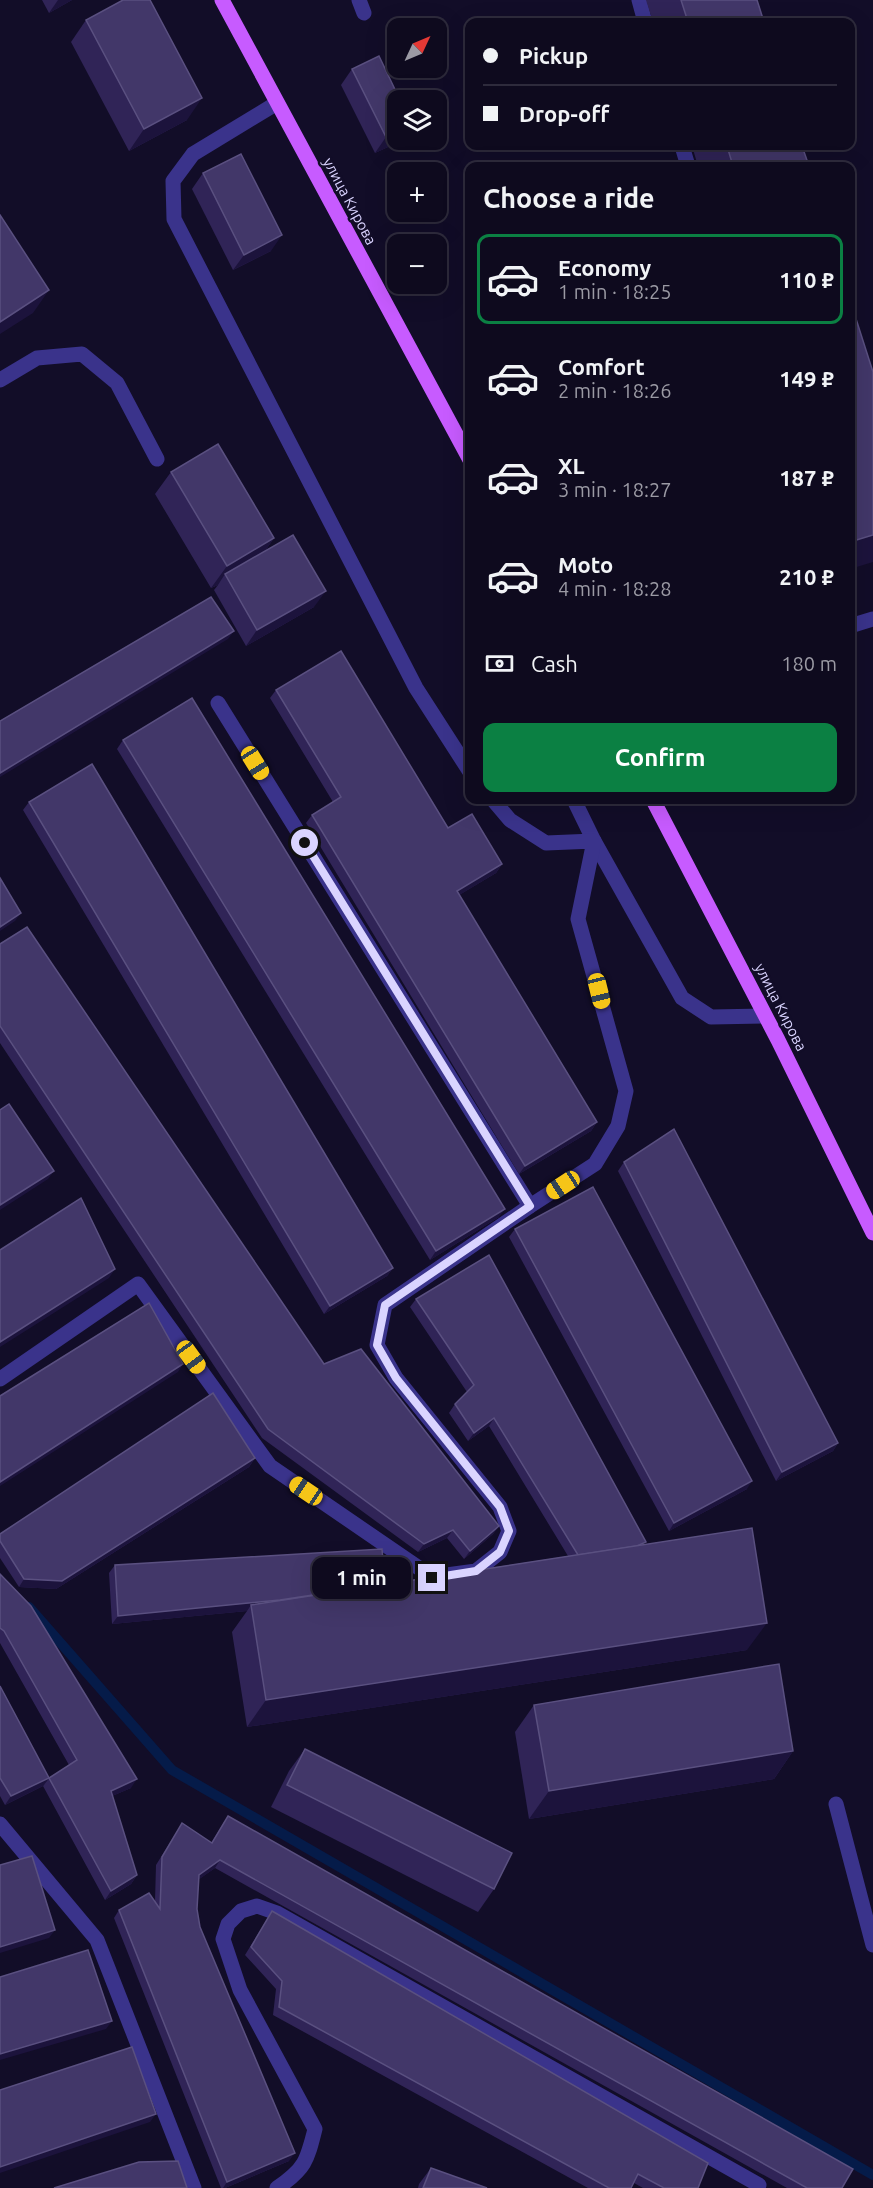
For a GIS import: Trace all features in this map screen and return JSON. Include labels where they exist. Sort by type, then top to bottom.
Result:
[{"type":"main road","name":"улица Кирова","points":[[222,0],[465,451]]},
{"type":"main road","name":"улица Кирова","points":[[230,0],[250,53]]},
{"type":"main road","name":"улица Кирова","points":[[655,804],[765,1016],[873,1233]]},
{"type":"street","points":[[639,0],[644,18]]},
{"type":"street","points":[[277,103],[193,154],[173,181],[174,219],[416,688],[465,764]]},
{"type":"street","points":[[0,380],[37,358],[82,354],[117,383],[157,459]]},
{"type":"street","points":[[855,624],[873,619]]},
{"type":"street","points":[[218,703],[530,1206]]},
{"type":"street","points":[[496,804],[510,820],[546,843],[594,841]]},
{"type":"street","points":[[576,804],[594,841],[682,999],[711,1017],[765,1016]]},
{"type":"street","points":[[0,1379],[138,1284],[270,1466],[432,1578],[476,1571],[500,1552],[509,1531],[500,1507],[396,1378],[377,1345],[385,1305],[595,1164],[618,1126],[626,1091],[578,919],[594,841]]},
{"type":"street","points":[[836,1804],[873,1945]]},
{"type":"street","points":[[0,1824],[97,1940],[194,2188]]},
{"type":"street","points":[[277,2188],[293,2177],[308,2158],[315,2129],[240,1990],[223,1939],[228,1924],[241,1911],[257,1906],[277,1913],[759,2186]]},
{"type":"building","points":[[123,0],[150,0],[202,98],[144,129],[86,20]]},
{"type":"building","points":[[681,0],[757,0],[763,18],[687,18]]},
{"type":"building","points":[[379,56],[387,78],[390,78],[395,90],[387,90],[387,137],[386,137],[352,69]]},
{"type":"building","points":[[728,150],[803,150],[808,162],[732,162]]},
{"type":"building","points":[[241,154],[282,235],[244,255],[203,173]]},
{"type":"building","points":[[0,215],[49,290],[0,322]]},
{"type":"building","points":[[855,316],[873,372],[873,535],[855,540]]},
{"type":"building","points":[[218,444],[274,538],[227,566],[171,472]]},
{"type":"building","points":[[293,535],[326,591],[257,630],[225,574]]},
{"type":"building","points":[[211,597],[234,631],[0,773],[0,721]]},
{"type":"building","points":[[341,651],[448,828],[472,814],[502,864],[457,891],[597,1122],[525,1166],[312,815],[341,797],[276,690]]},
{"type":"building","points":[[192,698],[505,1209],[436,1251],[123,740]]},
{"type":"building","points":[[92,764],[393,1268],[330,1306],[29,802]]},
{"type":"building","points":[[0,878],[21,913],[0,927]]},
{"type":"building","points":[[27,927],[324,1364],[361,1349],[499,1526],[470,1551],[453,1530],[424,1544],[268,1429],[0,1026],[0,944]]},
{"type":"building","points":[[9,1104],[54,1171],[0,1205],[0,1110]]},
{"type":"building","points":[[674,1129],[838,1443],[782,1472],[624,1162]]},
{"type":"building","points":[[593,1187],[752,1481],[674,1523],[515,1229]]},
{"type":"building","points":[[81,1198],[115,1269],[0,1342],[0,1250]]},
{"type":"building","points":[[489,1255],[646,1542],[637,1546],[578,1555],[494,1418],[474,1433],[455,1404],[474,1385],[416,1299]]},
{"type":"building","points":[[149,1303],[183,1364],[0,1482],[0,1396]]},
{"type":"building","points":[[213,1393],[255,1458],[62,1581],[24,1579],[0,1541],[0,1534]]},
{"type":"building","points":[[752,1528],[767,1623],[266,1700],[251,1605]]},
{"type":"building","points":[[382,1549],[385,1584],[280,1600],[118,1616],[115,1565]]},
{"type":"building","points":[[0,1574],[31,1606],[137,1779],[111,1791],[137,1875],[111,1891],[49,1778],[77,1760],[4,1631],[0,1628]]},
{"type":"building","points":[[779,1664],[793,1751],[549,1791],[534,1705]]},
{"type":"building","points":[[0,1686],[49,1778],[11,1796],[0,1778]]},
{"type":"building","points":[[305,1749],[512,1853],[494,1889],[287,1785]]},
{"type":"building","points":[[228,1816],[853,2169],[842,2188],[807,2188],[220,1860],[199,1875],[197,1909],[200,1927],[295,2153],[227,2182],[119,1910],[149,1893],[160,1909],[162,1857],[182,1823],[212,1843]]},
{"type":"building","points":[[32,1856],[55,1930],[0,1947],[0,1865]]},
{"type":"building","points":[[272,1911],[708,2163],[698,2188],[664,2188],[638,2174],[631,2188],[609,2188],[279,2007],[282,1981],[251,1947]]},
{"type":"building","points":[[88,1950],[112,2021],[0,2054],[0,1977]]},
{"type":"building","points":[[132,2047],[156,2114],[0,2167],[0,2090]]},
{"type":"building","points":[[178,2161],[187,2188],[54,2188],[139,2162]]},
{"type":"building","points":[[431,2168],[487,2188],[423,2188]]},
{"type":"waterway","points":[[29,1607],[172,1770],[873,2175]]},
{"type":"route","points":[[305,843],[530,1206],[385,1305],[377,1345],[396,1378],[500,1507],[509,1531],[500,1552],[476,1571],[432,1578]]}]
